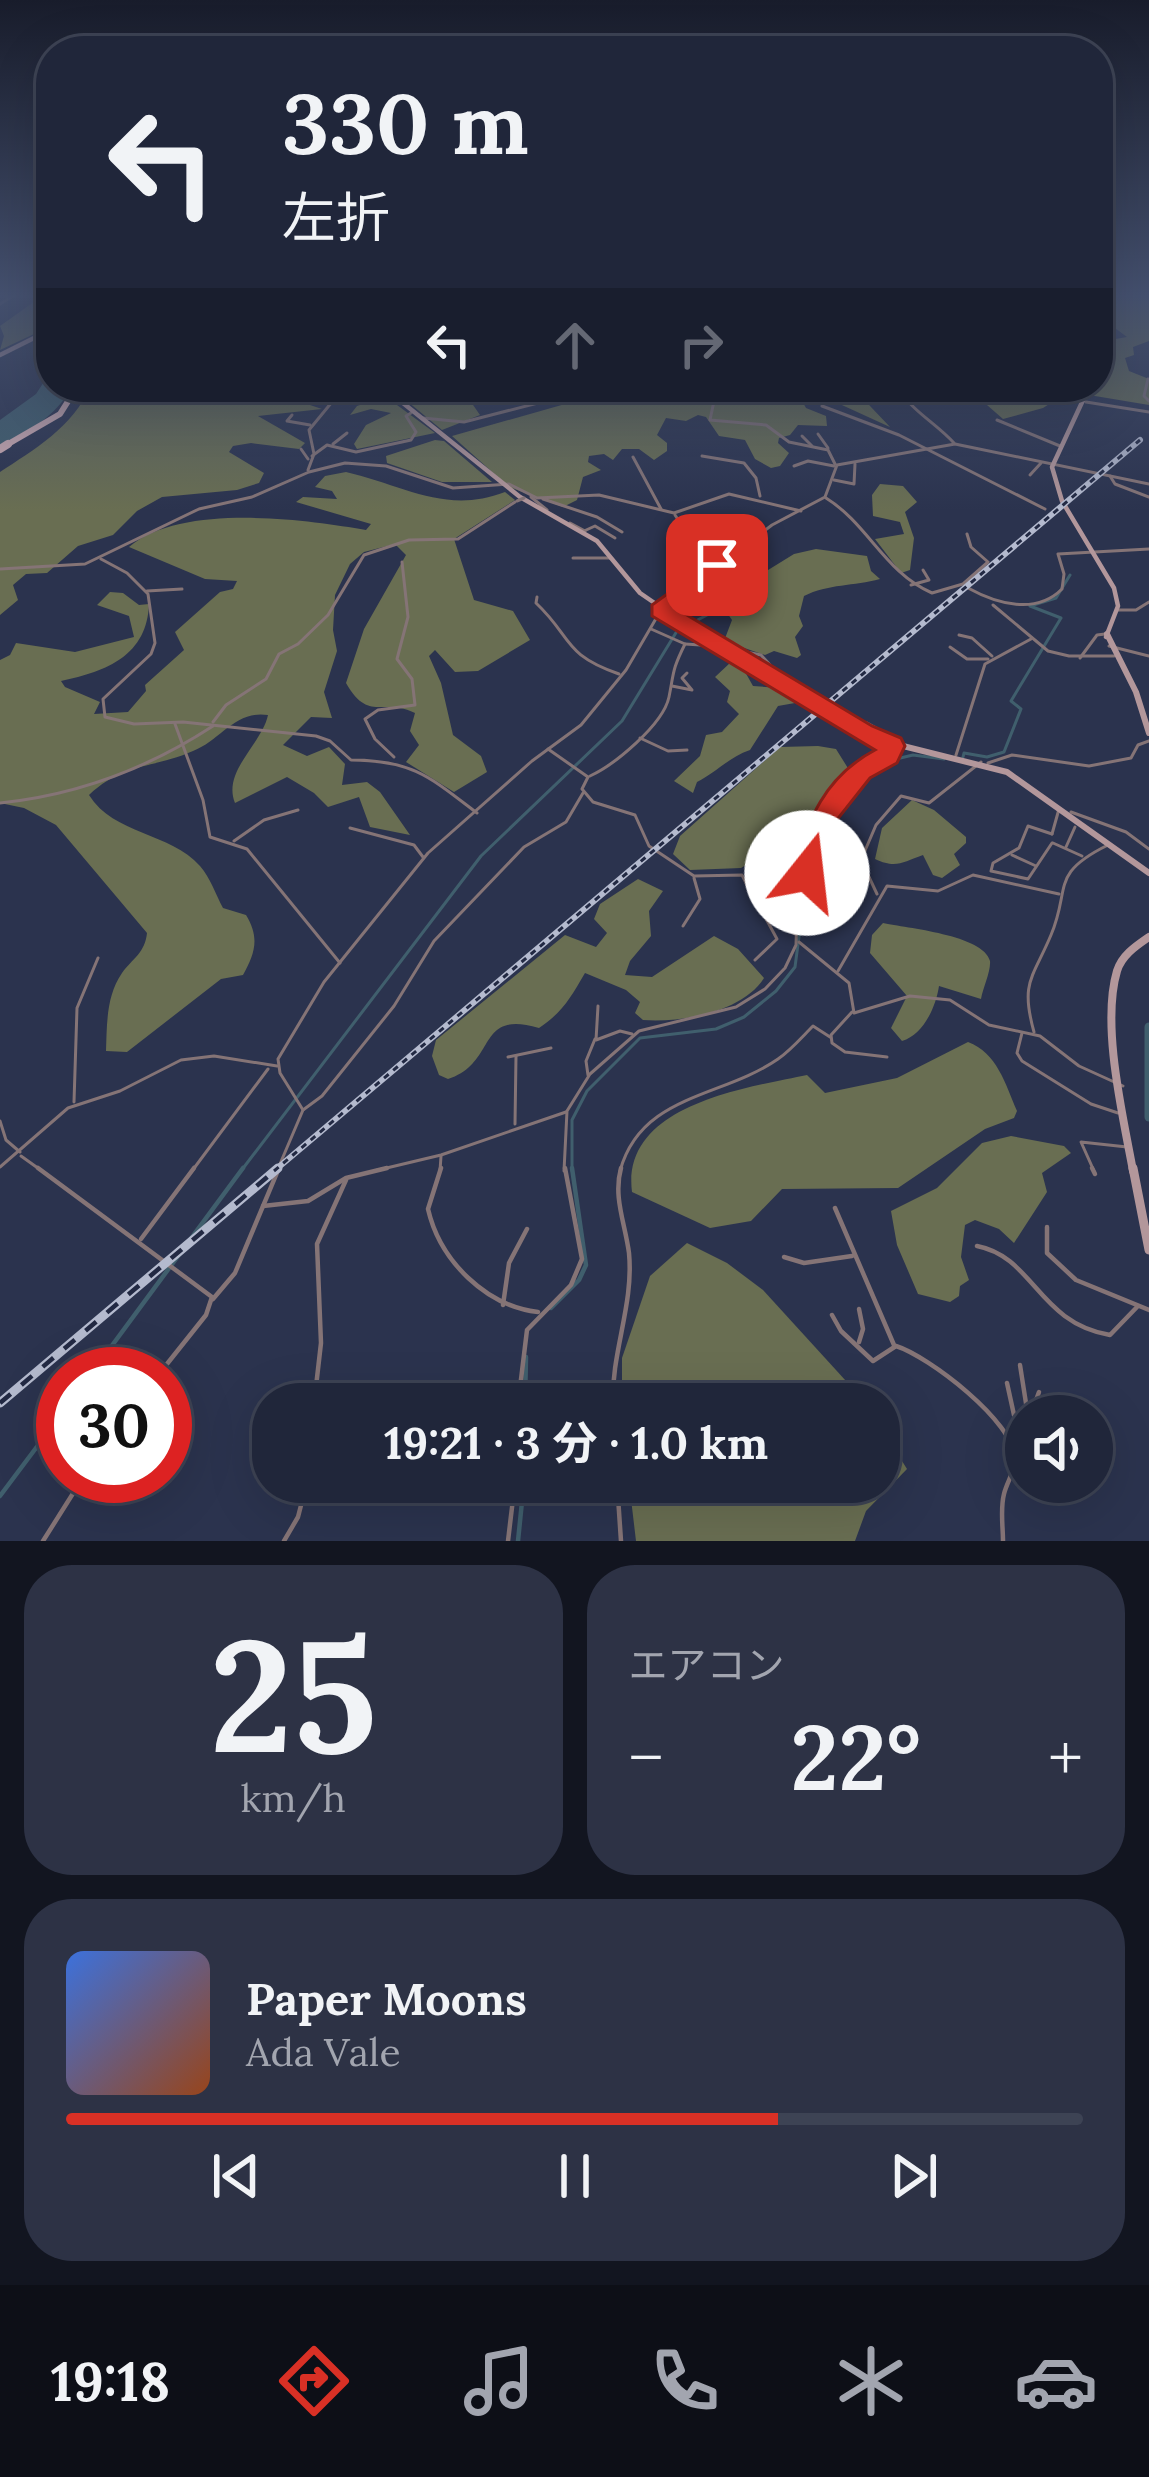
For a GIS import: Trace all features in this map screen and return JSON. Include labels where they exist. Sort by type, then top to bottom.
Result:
[{"type":"main road","points":[[0,449],[60,414],[68,402]]},
{"type":"street","points":[[1148,379],[1144,396],[1149,401]]},
{"type":"street","points":[[309,472],[311,426],[332,402]]},
{"type":"street","points":[[400,402],[502,484],[584,532]]},
{"type":"street","points":[[421,418],[464,422],[542,402]]},
{"type":"street","points":[[714,402],[710,418],[715,422],[766,425],[784,440],[828,449]]},
{"type":"street","points":[[906,402],[934,420],[956,444]]},
{"type":"street","points":[[878,896],[861,860],[869,832],[901,796],[929,802],[993,759],[1020,755],[1097,765],[1131,758],[1149,736],[1136,692],[1106,634],[1117,609],[1111,581],[1051,480],[1050,465],[1083,402]]},
{"type":"street","points":[[1089,402],[1149,412]]},
{"type":"street","points":[[822,406],[926,449],[1045,509]]},
{"type":"street","points":[[331,445],[351,452],[414,438],[413,423],[406,416],[412,412]]},
{"type":"street","points":[[292,416],[286,421],[311,426]]},
{"type":"street","points":[[997,421],[1062,446]]},
{"type":"street","points":[[311,458],[346,433]]},
{"type":"street","points":[[140,1240],[273,1067],[311,1000],[424,858],[581,725],[621,675],[661,610],[772,525],[825,497],[836,466],[818,434]]},
{"type":"street","points":[[802,436],[813,447]]},
{"type":"street","points":[[794,466],[808,461],[836,466],[956,444],[1144,482],[1149,495]]},
{"type":"street","points":[[301,449],[311,458]]},
{"type":"street","points":[[351,452],[359,463]]},
{"type":"street","points":[[702,456],[744,463],[756,478],[760,498]]},
{"type":"street","points":[[633,457],[660,510]]},
{"type":"street","points":[[832,480],[856,483],[859,469],[854,462]]},
{"type":"street","points":[[1030,475],[1042,462]]},
{"type":"street","points":[[0,569],[74,566],[199,509],[252,497],[309,472],[359,463],[386,466],[448,488],[502,484],[584,532],[661,610],[791,690],[902,748],[984,763],[1017,778],[1149,873]]},
{"type":"street","points":[[1111,474],[1115,484],[1149,495]]},
{"type":"street","points":[[542,498],[598,495],[674,513],[725,494],[803,511]]},
{"type":"street","points":[[0,803],[60,797],[185,746],[213,724],[226,705],[266,679],[279,654],[298,644],[328,616],[364,555],[409,540],[458,539],[528,496],[597,517],[622,532]]},
{"type":"street","points":[[825,497],[853,513],[873,548],[909,586],[941,593],[963,584],[986,563],[967,534]]},
{"type":"street","points":[[674,513],[688,535],[732,554]]},
{"type":"street","points":[[584,532],[596,526],[615,538]]},
{"type":"street","points":[[992,604],[1038,604],[1055,597],[1068,576],[1058,554],[1149,551]]},
{"type":"street","points":[[99,558],[127,573],[146,591],[154,613],[154,650],[105,697],[101,711],[118,723],[213,724],[316,736],[330,741],[350,760],[386,757],[400,762]]},
{"type":"street","points":[[573,558],[612,558]]},
{"type":"street","points":[[402,562],[408,617],[397,659],[412,679],[415,705],[378,710],[365,719],[375,739],[400,762],[477,813]]},
{"type":"street","points":[[909,586],[929,580],[923,569]]},
{"type":"street","points":[[968,588],[1014,616],[1031,639],[1080,660],[1115,656]]},
{"type":"street","points":[[146,591],[182,589]]},
{"type":"street","points":[[537,597],[536,603],[552,618],[560,637],[588,663],[621,675]]},
{"type":"street","points":[[1117,609],[1136,610],[1149,602]]},
{"type":"street","points":[[649,627],[685,644],[760,656],[790,683],[791,690]]},
{"type":"street","points":[[1080,660],[1097,635],[1106,634]]},
{"type":"street","points":[[959,635],[975,640],[992,658]]},
{"type":"street","points":[[950,647],[969,659],[992,658],[1031,639]]},
{"type":"street","points":[[588,777],[606,771],[662,713],[669,676],[685,644]]},
{"type":"street","points":[[1109,646],[1149,656]]},
{"type":"street","points":[[955,756],[980,675],[992,658]]},
{"type":"street","points":[[670,686],[691,691],[682,678],[687,673]]},
{"type":"street","points":[[176,722],[210,837],[247,849],[340,963]]},
{"type":"street","points":[[638,736],[668,751],[687,750]]},
{"type":"street","points":[[520,1383],[523,1343],[540,1312],[571,1285],[582,1259],[565,1180],[567,1111],[589,1077],[633,1035],[745,1002],[785,968],[823,816],[860,770],[887,755],[890,742]]},
{"type":"street","points":[[548,749],[588,777]]},
{"type":"street","points":[[181,1347],[206,1316],[213,1299],[229,1284],[303,1110],[322,1096],[394,1006],[434,941],[524,847],[566,822],[588,777]]},
{"type":"street","points":[[583,793],[598,804],[635,815],[649,846],[694,876],[742,875],[778,939],[755,959]]},
{"type":"street","points":[[232,842],[264,820],[298,810]]},
{"type":"street","points":[[1052,834],[1028,826],[1021,845],[993,863],[991,871],[1026,880],[1052,843],[1064,811]]},
{"type":"street","points":[[1064,811],[1134,836],[1149,849]]},
{"type":"street","points":[[1065,849],[1076,827]]},
{"type":"street","points":[[350,828],[412,844],[424,858]]},
{"type":"street","points":[[1122,843],[1134,836]]},
{"type":"street","points":[[1052,843],[1084,857]]},
{"type":"street","points":[[1034,1033],[1025,992],[1029,973],[1057,919],[1059,894],[1084,857],[1109,844]]},
{"type":"street","points":[[1010,855],[1036,866]]},
{"type":"street","points":[[837,973],[887,886],[943,890],[973,875],[1059,894]]},
{"type":"street","points":[[683,926],[700,899],[694,876]]},
{"type":"street","points":[[764,913],[851,988],[851,1012],[830,1037]]},
{"type":"street","points":[[1149,937],[1124,957],[1114,982],[1129,1148],[1149,1250]]},
{"type":"street","points":[[74,1104],[75,1028],[84,978],[98,958]]},
{"type":"street","points":[[851,1012],[866,1013],[910,996],[940,997],[988,1025],[1034,1033],[1079,1066],[1123,1086]]},
{"type":"street","points":[[589,1077],[586,1061],[595,1039],[598,1006]]},
{"type":"street","points":[[612,1383],[628,1308],[629,1255],[616,1186],[633,1139],[682,1097],[777,1060],[813,1026],[842,1052],[887,1057]]},
{"type":"street","points":[[595,1039],[606,1040],[620,1031],[633,1035]]},
{"type":"street","points":[[1022,1031],[1017,1054],[1022,1061],[1091,1104],[1125,1114]]},
{"type":"street","points":[[508,1057],[550,1048]]},
{"type":"street","points":[[516,1126],[517,1056]]},
{"type":"street","points":[[0,1167],[21,1155],[46,1125],[74,1104],[121,1090],[182,1058],[221,1057],[273,1067],[303,1110]]},
{"type":"street","points":[[262,1206],[308,1202],[346,1178],[441,1155],[567,1111]]},
{"type":"street","points":[[0,1120],[6,1140],[21,1155],[213,1299]]},
{"type":"street","points":[[1095,1174],[1081,1142],[1129,1148]]},
{"type":"street","points":[[441,1155],[442,1175],[428,1206],[434,1228],[463,1269],[503,1307],[540,1312]]},
{"type":"street","points":[[316,1383],[321,1343],[316,1244],[346,1178]]},
{"type":"street","points":[[1136,1189],[1149,1190]]},
{"type":"street","points":[[835,1208],[895,1346],[926,1361],[963,1391],[1005,1437]]},
{"type":"street","points":[[1047,1227],[1047,1252],[1056,1265],[1076,1280],[1149,1310]]},
{"type":"street","points":[[503,1307],[509,1263],[526,1229]]},
{"type":"street","points":[[976,1246],[998,1251],[1056,1316],[1078,1330],[1110,1335],[1137,1306]]},
{"type":"street","points":[[784,1257],[805,1263],[854,1256]]},
{"type":"street","points":[[858,1344],[863,1328],[860,1309]]},
{"type":"street","points":[[832,1315],[841,1331],[873,1360],[895,1346]]},
{"type":"street","points":[[1020,1365],[1025,1395]]},
{"type":"street","points":[[1007,1383],[1010,1395]]},
{"type":"street","points":[[1003,1541],[1005,1490]]},
{"type":"street","points":[[43,1541],[67,1503]]},
{"type":"street","points":[[284,1541],[302,1503]]},
{"type":"street","points":[[508,1541],[512,1503]]},
{"type":"street","points":[[618,1503],[621,1541]]},
{"type":"green space","points":[[1113,366],[1127,366],[1149,379],[1149,405],[1113,399]]},
{"type":"green space","points":[[82,402],[301,402],[322,409],[258,416],[305,443],[299,449],[251,443],[233,446],[229,452],[264,473],[259,483],[237,490],[162,497],[137,511],[113,535],[78,546],[47,573],[26,574],[13,585],[18,600],[0,615],[0,472],[39,446]]},
{"type":"green space","points":[[393,402],[435,433],[357,449],[354,444],[366,425],[391,413],[371,409],[350,415],[357,406]]},
{"type":"green space","points":[[408,402],[471,402],[480,415],[442,430]]},
{"type":"green space","points":[[572,402],[803,402],[826,416],[827,426],[798,425],[790,435],[779,438],[778,443],[789,453],[780,466],[771,468],[755,459],[745,440],[719,436],[706,417],[666,418],[657,435],[667,443],[667,451],[654,460],[639,449],[622,449],[613,460],[604,454],[589,456],[588,462],[601,470],[583,477],[577,500],[563,507],[509,487],[452,436]]},
{"type":"green space","points":[[835,402],[866,402],[890,427]]},
{"type":"green space","points":[[987,402],[1052,402],[1003,419]]},
{"type":"green space","points":[[444,441],[492,482],[442,482],[387,463],[386,456]]},
{"type":"green space","points":[[346,472],[425,496],[463,500],[505,492],[515,500],[454,539],[474,600],[513,611],[530,640],[478,671],[455,672],[435,650],[429,656],[441,683],[453,735],[481,756],[487,772],[454,792],[406,762],[419,745],[410,731],[415,713],[369,706],[346,683],[364,629],[406,555],[395,544],[364,552],[350,564],[335,595],[337,651],[324,692],[332,718],[311,717],[283,745],[307,756],[329,747],[345,764],[342,785],[367,782],[380,792],[410,835],[370,827],[359,797],[328,807],[287,777],[235,803],[232,791],[238,769],[268,715],[246,717],[193,751],[126,771],[102,784],[89,795],[100,808],[188,855],[204,870],[223,908],[246,915],[254,938],[243,975],[221,979],[127,1052],[106,1051],[113,991],[147,933],[56,825],[24,808],[0,803],[0,660],[10,655],[16,643],[75,652],[134,637],[129,616],[97,605],[110,592],[123,593],[139,605],[149,604],[147,622],[133,648],[109,666],[61,681],[100,702],[94,714],[128,712],[146,691],[145,685],[184,650],[175,632],[220,592],[233,589],[237,581],[205,579],[129,547],[152,533],[210,519],[277,519],[366,530],[371,524],[296,502],[303,497],[337,499],[332,491],[315,487],[325,476]]},
{"type":"green space","points":[[880,484],[903,486],[917,502],[905,512],[914,538],[910,570],[901,573],[875,539],[904,534],[900,522],[873,516],[872,495]]},
{"type":"green space","points":[[816,549],[867,556],[871,571],[880,579],[804,596],[799,616],[803,626],[795,637],[801,655],[797,658],[774,651],[765,655],[724,641],[732,620],[725,610],[730,604],[757,606],[760,575],[794,554]]},
{"type":"green space","points":[[731,662],[744,670],[753,686],[779,688],[795,703],[778,706],[750,750],[697,782],[693,793],[674,781],[700,756],[706,735],[722,732],[739,714],[727,702],[730,691],[715,677]]},
{"type":"green space","points":[[780,747],[836,749],[851,773],[819,809],[810,831],[811,854],[802,867],[790,865],[792,858],[781,844],[741,868],[690,870],[673,854],[680,836]]},
{"type":"green space","points":[[912,800],[934,810],[966,837],[954,854],[960,865],[942,878],[933,875],[923,855],[894,864],[875,859],[882,828]]},
{"type":"green space","points":[[638,879],[663,891],[649,911],[651,936],[630,961],[625,975],[652,977],[714,936],[738,949],[764,978],[754,990],[710,1013],[643,1020],[635,1013],[640,1002],[626,990],[585,973],[571,997],[539,1028],[505,1026],[464,1071],[448,1079],[439,1075],[432,1056],[436,1040],[565,935],[596,947],[607,933],[594,919],[600,904]]},
{"type":"green space","points":[[883,923],[960,939],[985,952],[990,965],[981,999],[939,986],[927,1019],[902,1041],[891,1028],[907,996],[870,953],[872,935]]},
{"type":"green space","points":[[968,1042],[986,1053],[999,1070],[1017,1111],[1014,1118],[985,1129],[898,1188],[782,1189],[751,1221],[710,1228],[632,1192],[634,1163],[646,1139],[666,1120],[692,1106],[807,1075],[825,1093],[897,1078]]},
{"type":"green space","points":[[1011,1136],[1064,1146],[1071,1153],[1042,1173],[1047,1192],[1014,1243],[999,1229],[975,1220],[965,1225],[961,1257],[969,1280],[960,1286],[959,1296],[950,1302],[918,1294],[897,1245],[891,1211],[937,1188],[982,1143]]},
{"type":"green space","points":[[687,1243],[727,1263],[763,1290],[848,1383],[622,1383],[622,1358],[650,1276]]},
{"type":"green space","points":[[631,1503],[874,1503],[855,1541],[636,1541]]},
{"type":"water","points":[[36,394],[36,402],[62,402],[41,422],[0,445],[0,420]]},
{"type":"waterway","points":[[241,1171],[481,856],[622,721],[677,631],[707,615],[730,578],[759,564]]},
{"type":"waterway","points":[[963,757],[964,753],[987,757],[1004,752],[1021,709],[1011,701],[1061,618],[1030,606],[1056,598],[1070,575]]},
{"type":"waterway","points":[[572,1168],[572,1120],[587,1091],[640,1038],[716,1029],[744,1017],[776,991],[795,967],[802,914],[828,819],[871,765],[913,755],[944,759]]},
{"type":"waterway","points":[[1149,1027],[1149,1117]]},
{"type":"waterway","points":[[111,1347],[243,1168]]},
{"type":"waterway","points":[[551,1308],[579,1280],[586,1265],[572,1168]]},
{"type":"waterway","points":[[525,1383],[526,1357]]},
{"type":"waterway","points":[[0,1496],[36,1448]]},
{"type":"waterway","points":[[518,1541],[522,1503]]},
{"type":"railway","points":[[274,1171],[1140,440]]},
{"type":"railway","points":[[0,1403],[278,1168]]},
{"type":"route","points":[[717,565],[661,610],[862,733],[892,746],[887,755],[860,770],[823,816],[807,873]]}]
